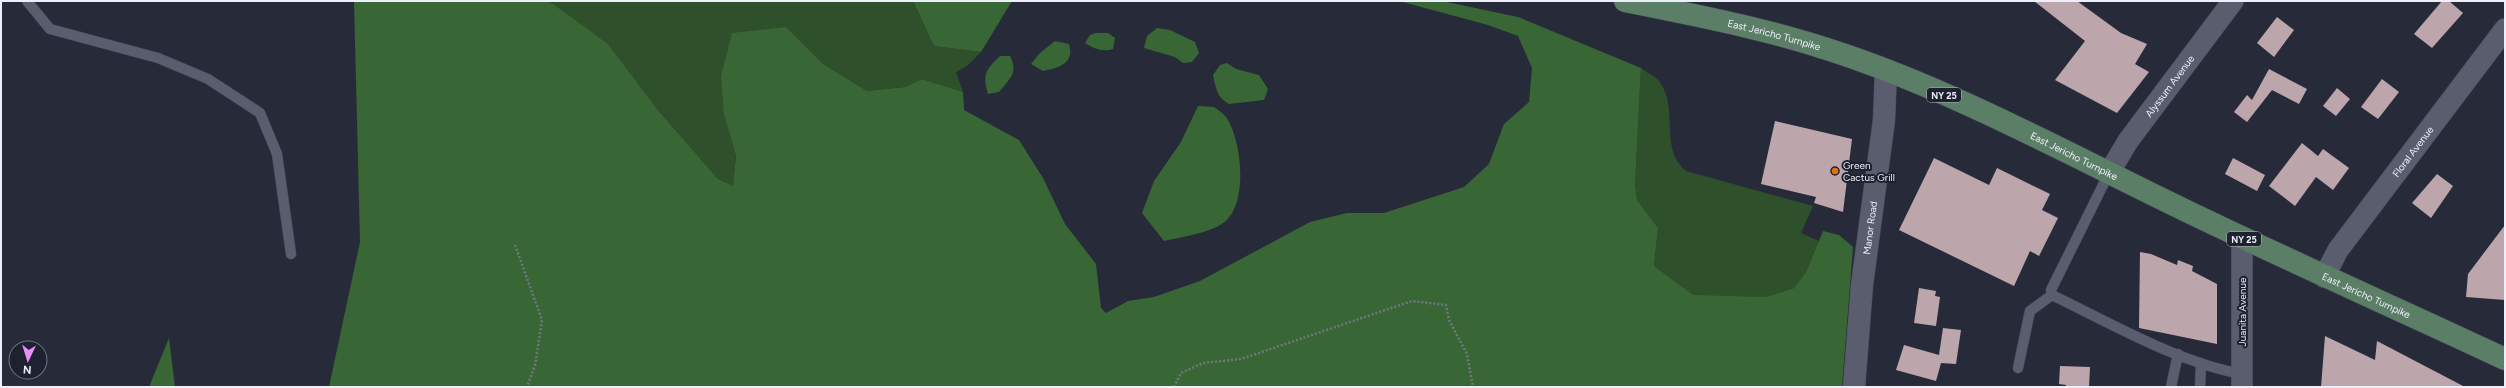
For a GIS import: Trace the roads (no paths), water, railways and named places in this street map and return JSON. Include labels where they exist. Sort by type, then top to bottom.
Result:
[{"type":"main road","name":"East Jericho Turnpike","points":[[1625,1],[1739,24],[1828,50],[1886,70],[2109,173],[2324,277],[2500,355],[2505,366]]},
{"type":"street","name":"Alyssum Avenue","points":[[2109,173],[2128,141],[2233,1]]},
{"type":"street","name":"Floral Avenue","points":[[2324,277],[2338,250],[2505,29]]},
{"type":"street","name":"Manor Road","points":[[1854,387],[1862,285],[1884,120],[1886,70]]},
{"type":"street","name":"Juanita Avenue","points":[[2242,238],[2242,380]]},
{"type":"lane","points":[[27,1],[50,29],[158,58],[208,79],[260,113],[277,154],[291,254]]},
{"type":"lane","points":[[2052,295],[2051,290],[2109,173]]},
{"type":"lane","points":[[2052,295],[2132,334],[2242,380]]},
{"type":"lane","points":[[2018,368],[2030,311],[2052,295]]},
{"type":"lane","points":[[2170,387],[2178,354]]},
{"type":"lane","points":[[2200,387],[2201,363]]},
{"type":"place","name":"Green Cactus Grill","points":[[1835,171]]}]
